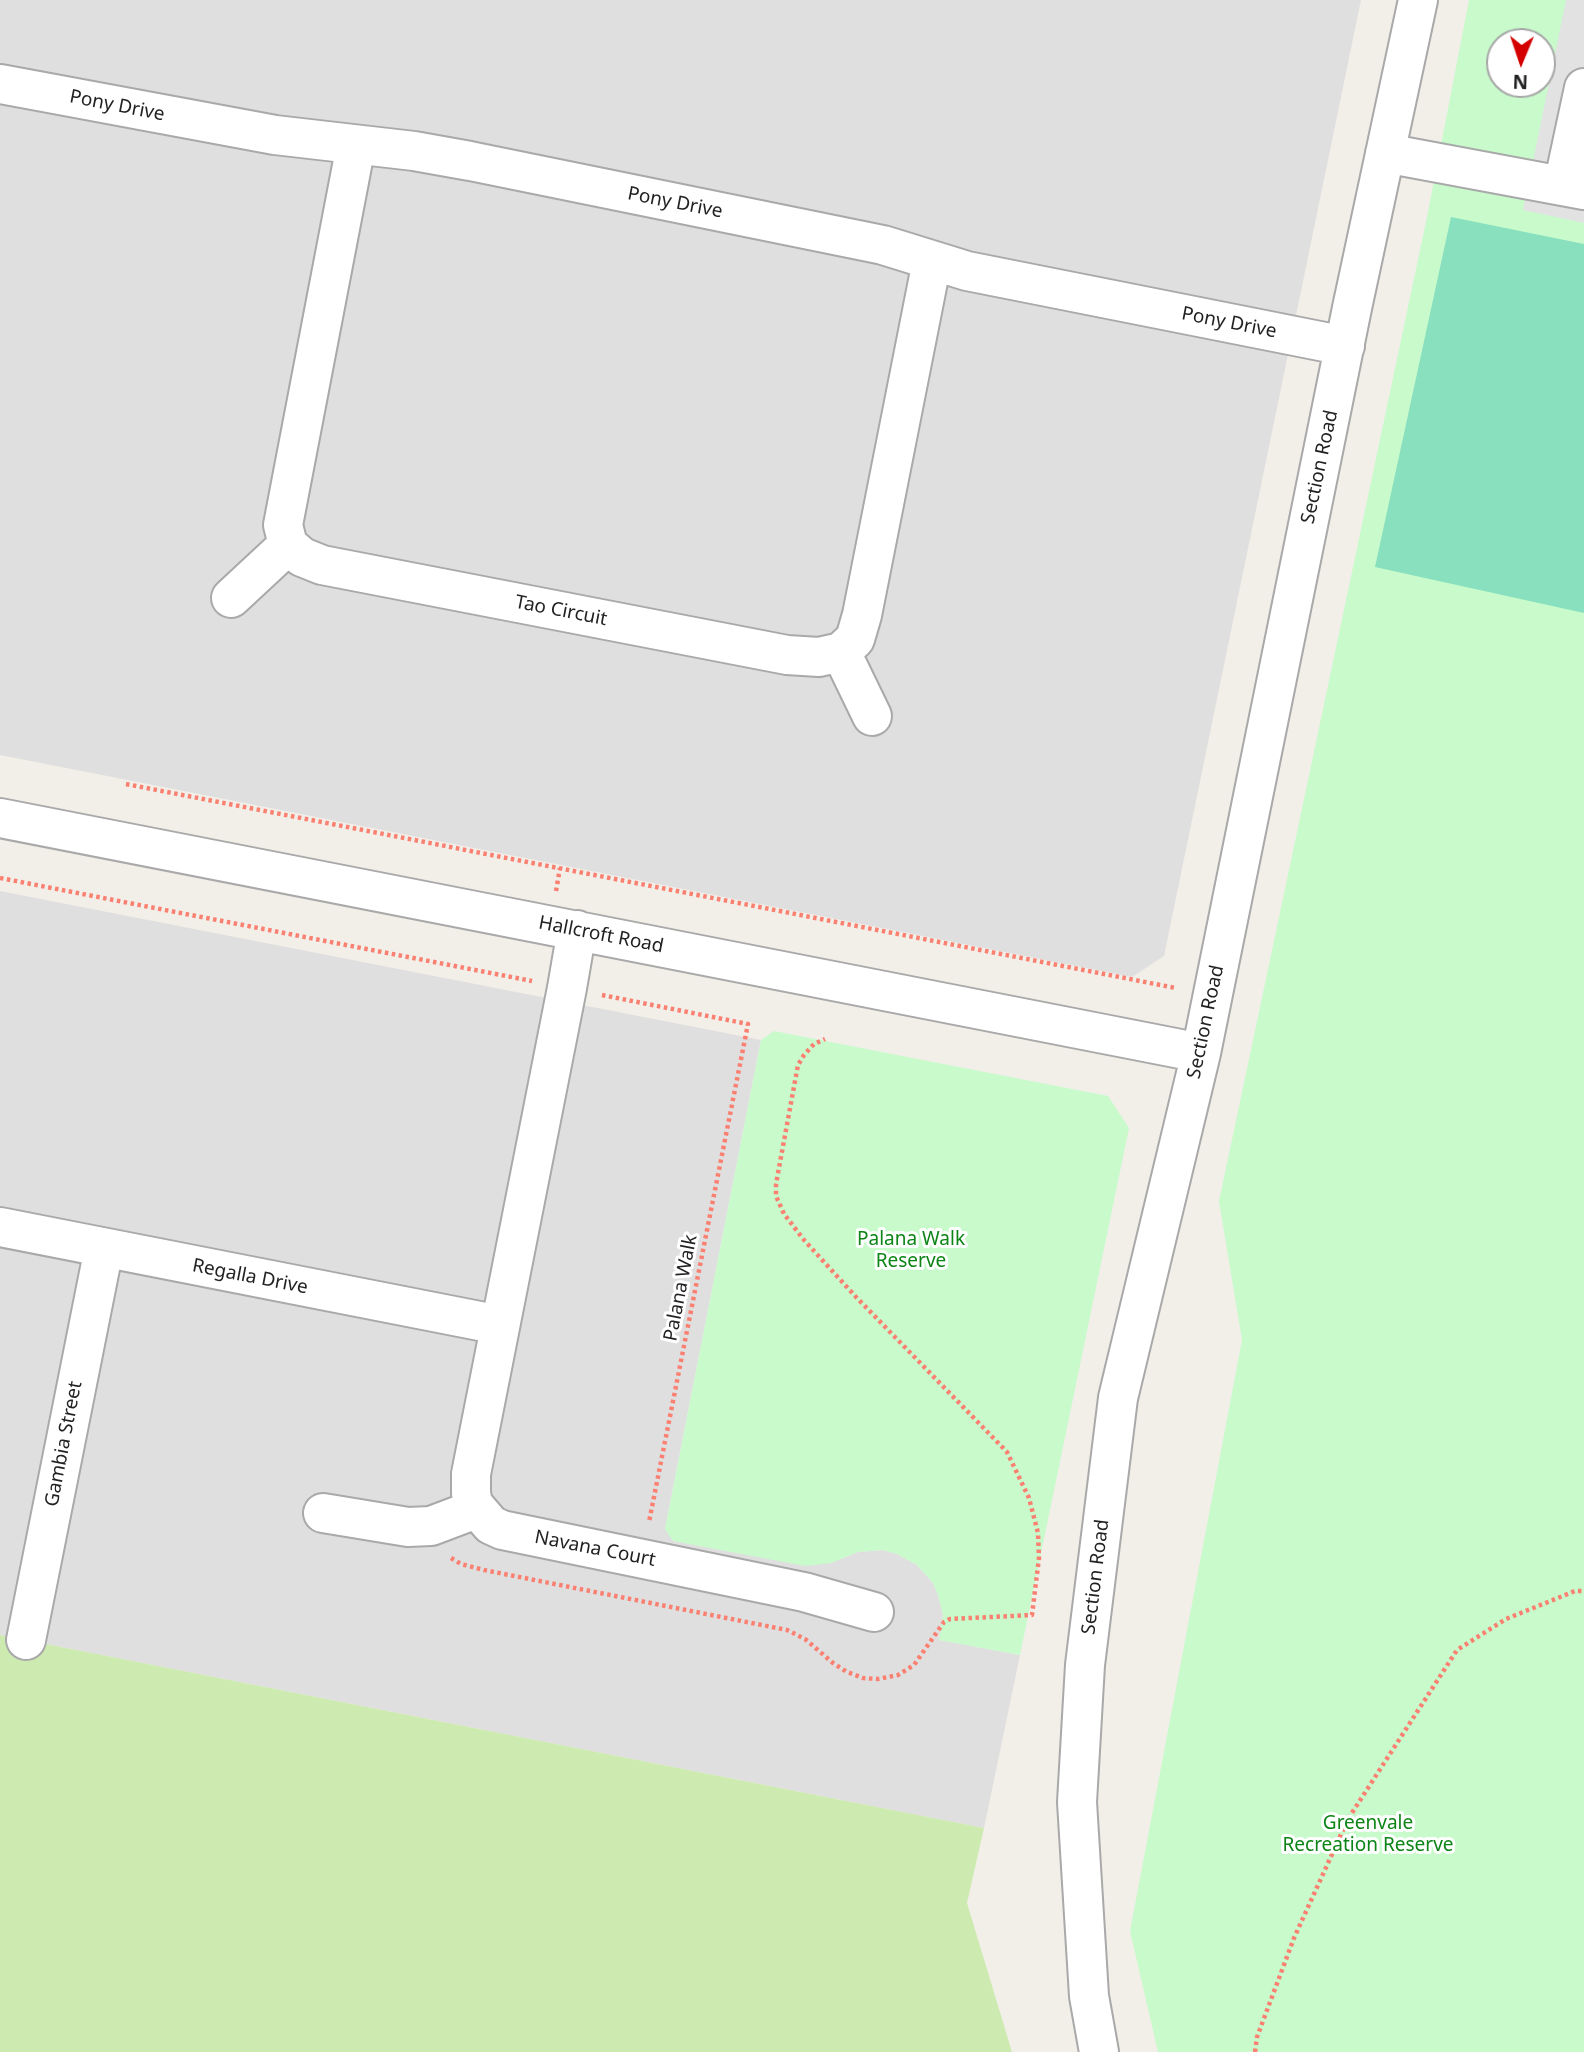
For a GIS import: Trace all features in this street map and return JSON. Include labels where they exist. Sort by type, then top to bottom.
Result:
[{"type":"street","name":"Section Road","points":[[1099,2052],[1089,1996],[1077,1802],[1086,1665],[1118,1398],[1201,1053],[1418,0]]},
{"type":"street","name":"Pony Drive","points":[[0,84],[250,131],[414,152],[523,172],[883,245],[932,261],[1036,285],[1345,346]]},
{"type":"street","points":[[1385,153],[1573,188],[1584,88]]},
{"type":"street","points":[[231,598],[288,545],[284,525],[286,504],[356,145]]},
{"type":"street","points":[[872,716],[841,652],[855,639],[862,615],[932,261]]},
{"type":"street","name":"Tao Circuit","points":[[288,545],[302,556],[322,565],[718,642],[793,656],[819,657],[841,652]]},
{"type":"street","name":"Hallcroft Road","points":[[0,818],[1201,1053]]},
{"type":"street","points":[[323,1513],[408,1527],[431,1526],[476,1509],[471,1493],[471,1474],[577,930]]},
{"type":"street","name":"Regalla Drive","points":[[0,1227],[500,1325]]},
{"type":"street","name":"Gambia Street","points":[[26,1640],[104,1248]]},
{"type":"street","name":"Navana Court","points":[[476,1509],[491,1525],[502,1530],[804,1592],[874,1612]]},
{"type":"path","points":[[126,784],[1213,994]]},
{"type":"path","points":[[0,878],[567,988]]},
{"type":"path","name":"Palana Walk","points":[[567,988],[748,1024],[642,1558]]},
{"type":"path","points":[[431,1526],[437,1542],[449,1556],[461,1564],[787,1630],[805,1639],[833,1663],[863,1678],[887,1678],[914,1665],[944,1622],[950,1619],[1032,1615],[1039,1558],[1038,1533],[1029,1498],[1007,1452],[804,1240],[784,1214],[776,1196],[798,1065],[809,1049],[825,1039]]},
{"type":"path","points":[[1255,2052],[1257,2037],[1294,1938],[1348,1819],[1457,1650],[1506,1619],[1575,1591],[1584,1591]]},
{"type":"shaded area","points":[[0,0],[1361,0],[1164,956],[1132,977],[0,755]]},
{"type":"shaded area","points":[[1566,0],[1584,0],[1584,223],[1523,210],[1546,98],[1556,98],[1556,49]]},
{"type":"shaded area","points":[[0,891],[761,1040],[665,1529],[831,1563],[858,1552],[883,1550],[897,1554],[917,1565],[933,1583],[943,1615],[940,1640],[1020,1655],[984,1828],[0,1635]]},
{"type":"green space","name":"Greenvale Recreation Reserve","points":[[1469,0],[1584,0],[1584,2052],[1158,2052],[1130,1931],[1242,1340],[1219,1201],[1427,217]]},
{"type":"green space","points":[[1451,217],[1584,244],[1584,613],[1375,567]]},
{"type":"green space","name":"Palana Walk Reserve","points":[[774,1031],[1108,1096],[1129,1128],[1020,1655],[939,1640],[943,1615],[933,1583],[917,1565],[897,1554],[883,1550],[858,1552],[831,1563],[805,1566],[673,1541],[665,1529],[761,1040]]},
{"type":"green space","points":[[0,1635],[984,1828],[967,1903],[1012,2052],[0,2052]]}]
